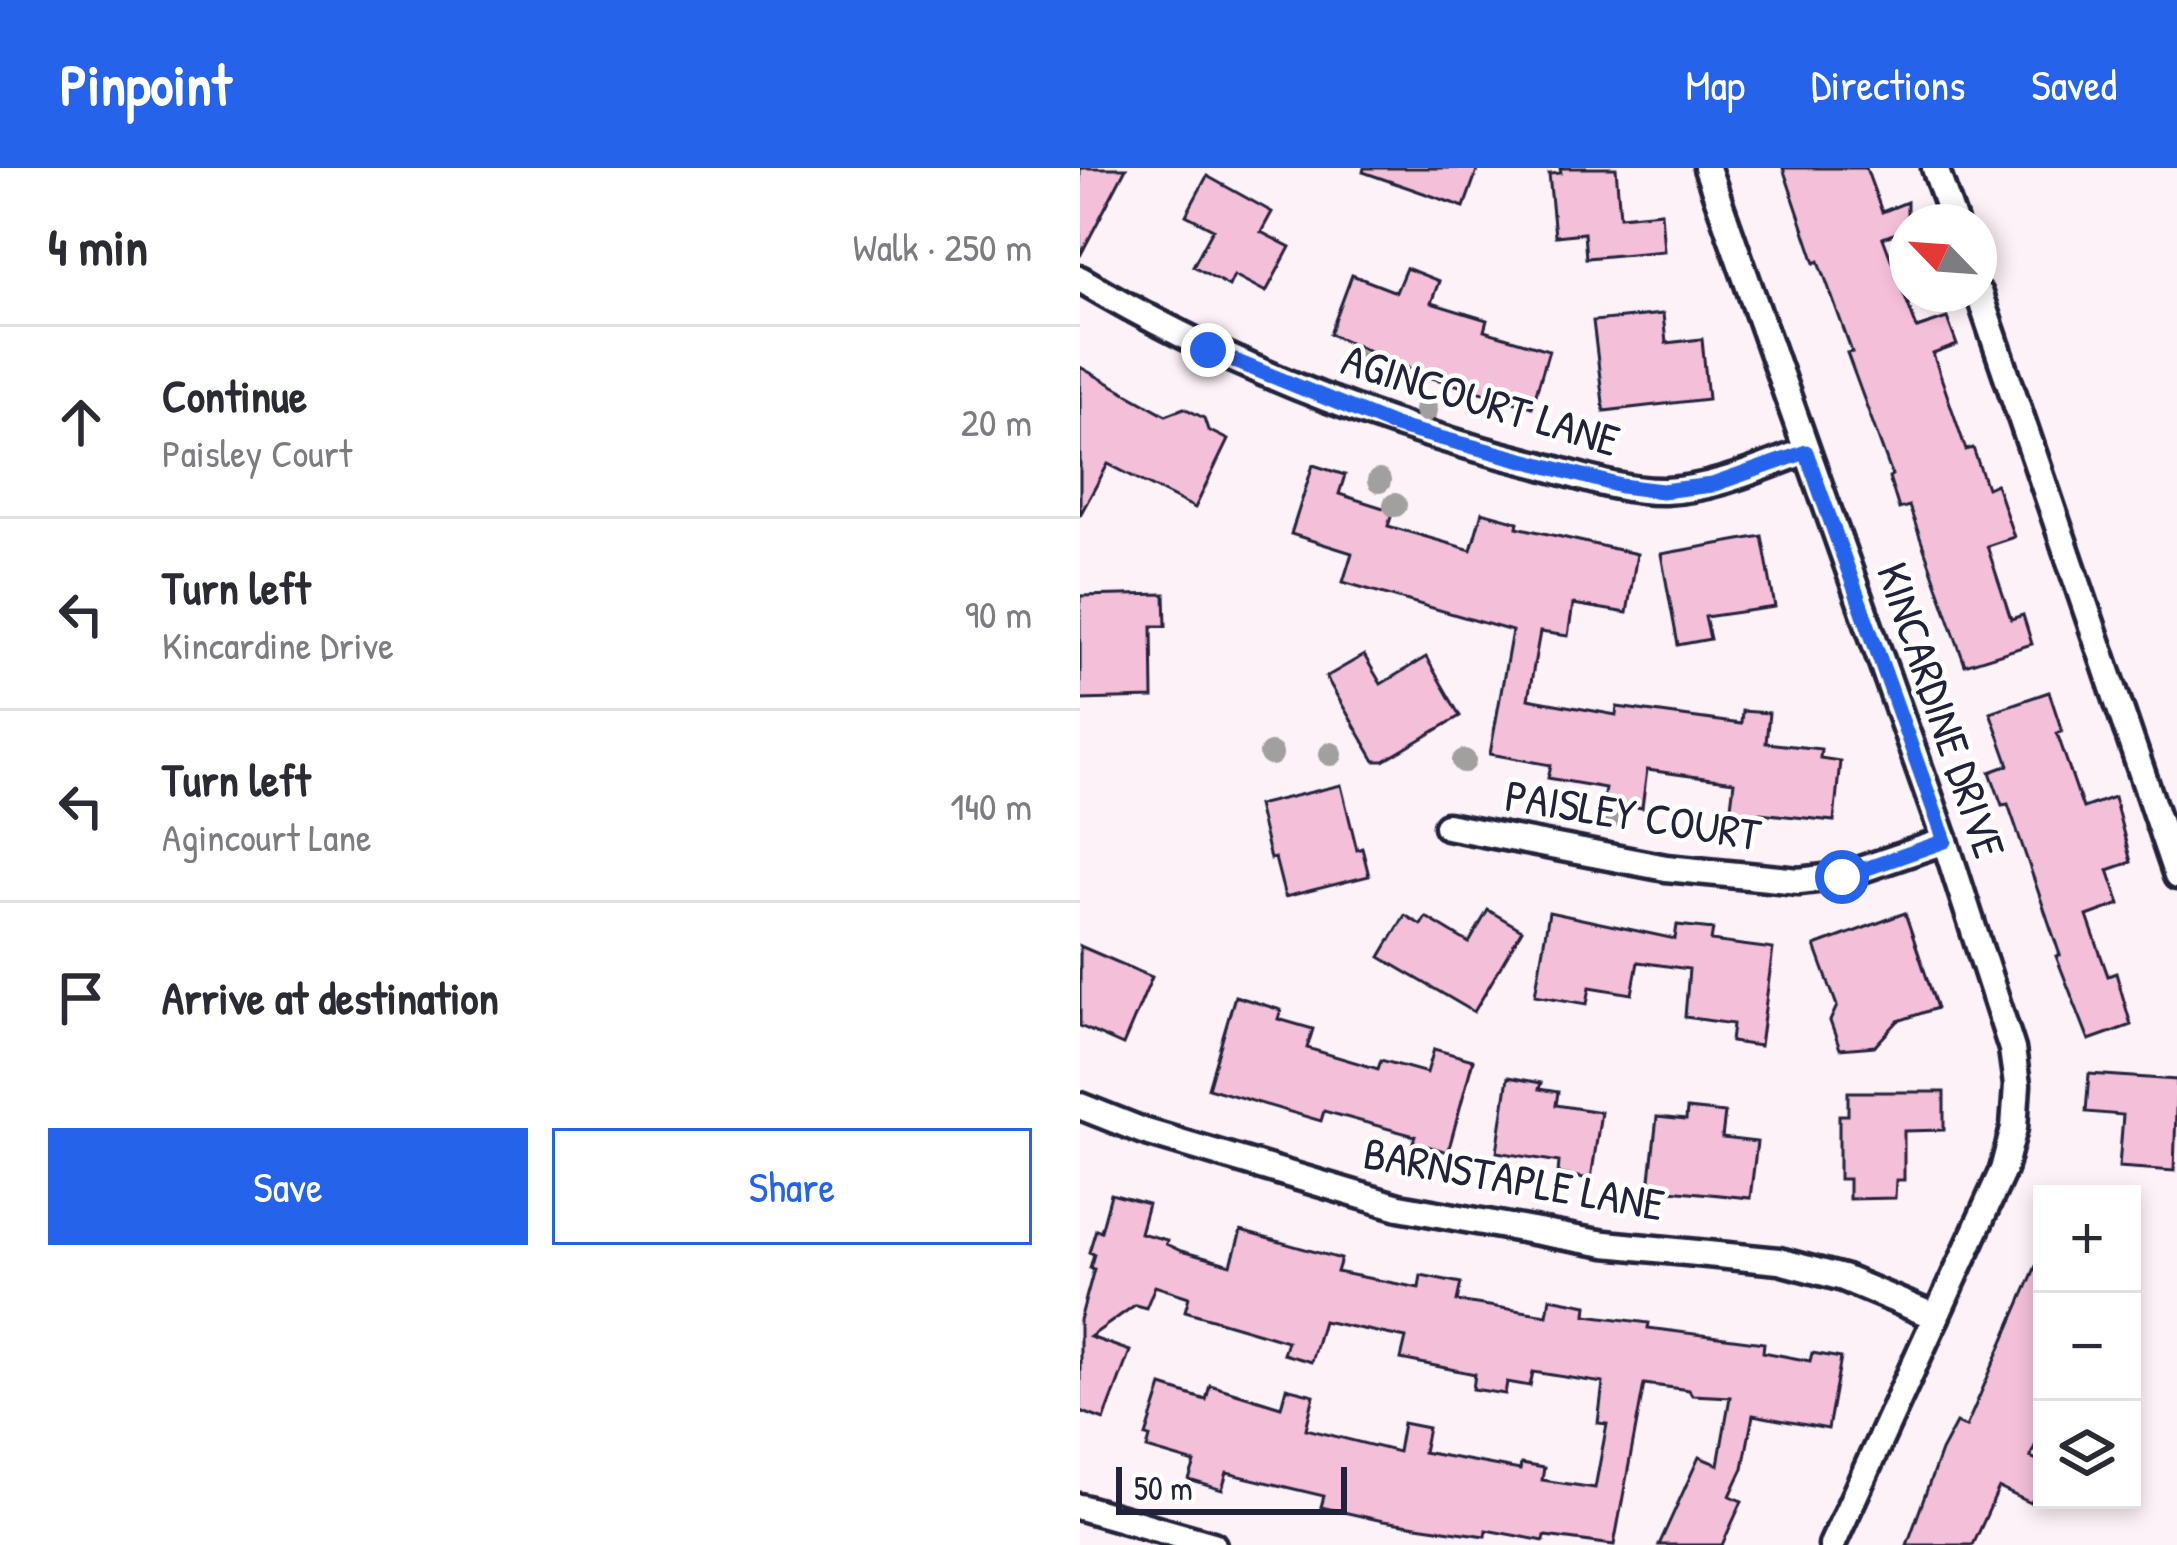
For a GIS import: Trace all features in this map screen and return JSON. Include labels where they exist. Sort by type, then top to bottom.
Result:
[{"type":"street","name":"KINCARDINE DRIVE","points":[[1707,168],[1945,841],[2012,1049],[2017,1085],[2014,1128],[2003,1170],[1832,1545]]},
{"type":"street","points":[[1935,168],[1948,204]]},
{"type":"street","name":"AGINCOURT LANE","points":[[1080,279],[1208,350],[1395,426],[1621,486],[1662,491],[1712,485],[1806,452]]},
{"type":"street","points":[[1985,312],[2177,876]]},
{"type":"street","name":"PAISLEY COURT","points":[[1447,826],[1666,868],[1799,881],[1842,877],[1945,841]]},
{"type":"street","name":"BARNSTAPLE LANE","points":[[1080,1106],[1143,1131],[1399,1207],[1605,1244],[1779,1261],[1843,1278],[1936,1317]]},
{"type":"street","points":[[1080,1507],[1213,1545]]},
{"type":"building","points":[[1080,168],[1126,168],[1080,256]]},
{"type":"building","points":[[1364,168],[1478,168],[1464,207],[1363,172]]},
{"type":"building","points":[[1560,168],[1616,168],[1620,216],[1661,212],[1664,251],[1586,258],[1584,233],[1555,236],[1549,174],[1561,173]]},
{"type":"building","points":[[1783,168],[1866,168],[1882,212],[1889,209],[1889,236],[1883,238],[1889,254],[1889,312],[1911,312],[1917,328],[1947,318],[1957,345],[1933,354],[1966,450],[1973,448],[1987,488],[1996,484],[2014,537],[1987,546],[2011,619],[2023,615],[2032,644],[1965,665],[1909,506],[1899,509],[1892,475],[1847,353],[1852,352],[1819,261],[1815,263]]},
{"type":"building","points":[[1207,176],[1272,212],[1261,232],[1290,247],[1266,292],[1234,275],[1229,286],[1193,266],[1213,229],[1186,215]]},
{"type":"building","points":[[1406,268],[1439,281],[1431,303],[1487,320],[1484,331],[1549,350],[1532,407],[1429,377],[1330,334],[1352,275],[1396,292]]},
{"type":"building","points":[[1663,314],[1666,343],[1702,339],[1708,399],[1604,411],[1593,321]]},
{"type":"building","points":[[1080,367],[1166,415],[1184,408],[1204,418],[1208,430],[1228,440],[1195,508],[1108,464],[1080,515]]},
{"type":"building","points":[[1313,465],[1345,475],[1339,494],[1393,511],[1388,526],[1471,550],[1482,512],[1518,522],[1517,527],[1637,554],[1627,613],[1573,604],[1568,636],[1540,632],[1528,699],[1616,715],[1617,707],[1741,724],[1742,711],[1769,713],[1766,743],[1821,749],[1820,758],[1840,761],[1834,821],[1759,813],[1758,818],[1730,815],[1734,782],[1647,770],[1642,808],[1603,802],[1605,788],[1548,778],[1551,765],[1490,754],[1512,631],[1343,582],[1352,553],[1291,534]]},
{"type":"building","points":[[1762,536],[1775,607],[1705,617],[1710,639],[1678,645],[1661,554]]},
{"type":"building","points":[[1165,594],[1166,626],[1152,626],[1153,698],[1080,700],[1080,596]]},
{"type":"building","points":[[1364,655],[1381,684],[1426,657],[1460,716],[1384,761],[1375,761],[1326,677]]},
{"type":"building","points":[[2049,692],[2062,731],[2057,733],[2083,808],[2114,797],[2131,862],[2108,870],[2120,904],[2087,916],[2108,976],[2116,973],[2131,1025],[2089,1040],[2056,956],[2060,955],[2008,804],[2002,805],[1990,772],[2009,765],[1990,712]]},
{"type":"building","points":[[1341,785],[1357,850],[1362,848],[1369,876],[1285,897],[1257,805]]},
{"type":"building","points":[[1488,910],[1522,930],[1474,1012],[1380,957],[1405,915],[1421,925],[1426,917],[1469,943]]},
{"type":"building","points":[[1549,912],[1675,939],[1677,925],[1713,929],[1711,941],[1773,949],[1760,1046],[1731,1042],[1733,1024],[1685,1017],[1689,969],[1638,962],[1632,994],[1590,987],[1587,1004],[1535,995]]},
{"type":"building","points":[[1905,913],[1937,1008],[1898,1021],[1875,1046],[1840,1049],[1830,1021],[1837,1006],[1815,946]]},
{"type":"building","points":[[1080,946],[1152,977],[1123,1045],[1080,1026]]},
{"type":"building","points":[[1235,996],[1281,1010],[1278,1019],[1313,1029],[1307,1048],[1378,1069],[1381,1060],[1427,1073],[1434,1049],[1473,1060],[1448,1152],[1413,1142],[1415,1136],[1324,1111],[1321,1121],[1208,1088]]},
{"type":"building","points":[[2089,1074],[2177,1080],[2174,1171],[2119,1167],[2123,1115],[2086,1112]]},
{"type":"building","points":[[1508,1077],[1541,1083],[1539,1089],[1558,1092],[1556,1105],[1601,1112],[1591,1179],[1558,1174],[1559,1162],[1497,1152]]},
{"type":"building","points":[[1848,1092],[1944,1092],[1944,1130],[1904,1131],[1904,1180],[1896,1180],[1895,1198],[1849,1199],[1849,1179],[1839,1179],[1839,1115],[1848,1115]]},
{"type":"building","points":[[1687,1109],[1725,1113],[1722,1138],[1757,1142],[1750,1198],[1649,1188],[1657,1117],[1686,1120]]},
{"type":"building","points":[[1111,1194],[1148,1204],[1140,1233],[1231,1265],[1241,1231],[1341,1259],[1337,1272],[1419,1288],[1421,1275],[1461,1283],[1457,1301],[1547,1315],[1550,1298],[1587,1305],[1586,1315],[1764,1343],[1763,1352],[1810,1361],[1812,1353],[1841,1358],[1828,1429],[1753,1415],[1743,1468],[1730,1496],[1742,1501],[1722,1545],[1659,1545],[1699,1457],[1718,1465],[1730,1397],[1692,1395],[1689,1390],[1644,1384],[1614,1545],[1545,1536],[1544,1541],[1486,1530],[1485,1536],[1383,1521],[1321,1507],[1324,1496],[1227,1473],[1222,1490],[1189,1480],[1195,1463],[1147,1449],[1150,1437],[1146,1436],[1162,1386],[1206,1400],[1210,1385],[1281,1407],[1286,1388],[1314,1395],[1306,1429],[1398,1452],[1403,1423],[1428,1428],[1423,1452],[1520,1470],[1521,1464],[1544,1468],[1542,1480],[1595,1488],[1607,1424],[1598,1423],[1603,1383],[1533,1372],[1530,1386],[1507,1382],[1505,1394],[1473,1389],[1475,1374],[1401,1359],[1406,1338],[1323,1321],[1311,1362],[1283,1354],[1287,1341],[1185,1311],[1189,1297],[1155,1286],[1146,1308],[1135,1305],[1090,1337],[1130,1351],[1104,1420],[1080,1411],[1080,1320],[1094,1269],[1090,1268],[1094,1254],[1089,1252],[1096,1229],[1101,1231]]},
{"type":"building","points":[[2033,1273],[2033,1499],[2031,1503],[1999,1488],[1973,1545],[1907,1545],[1941,1451],[1956,1423],[1966,1427]]},
{"type":"route","points":[[1208,350],[1437,440],[1621,486],[1662,491],[1712,485],[1806,452],[1945,841],[1842,877]]}]
